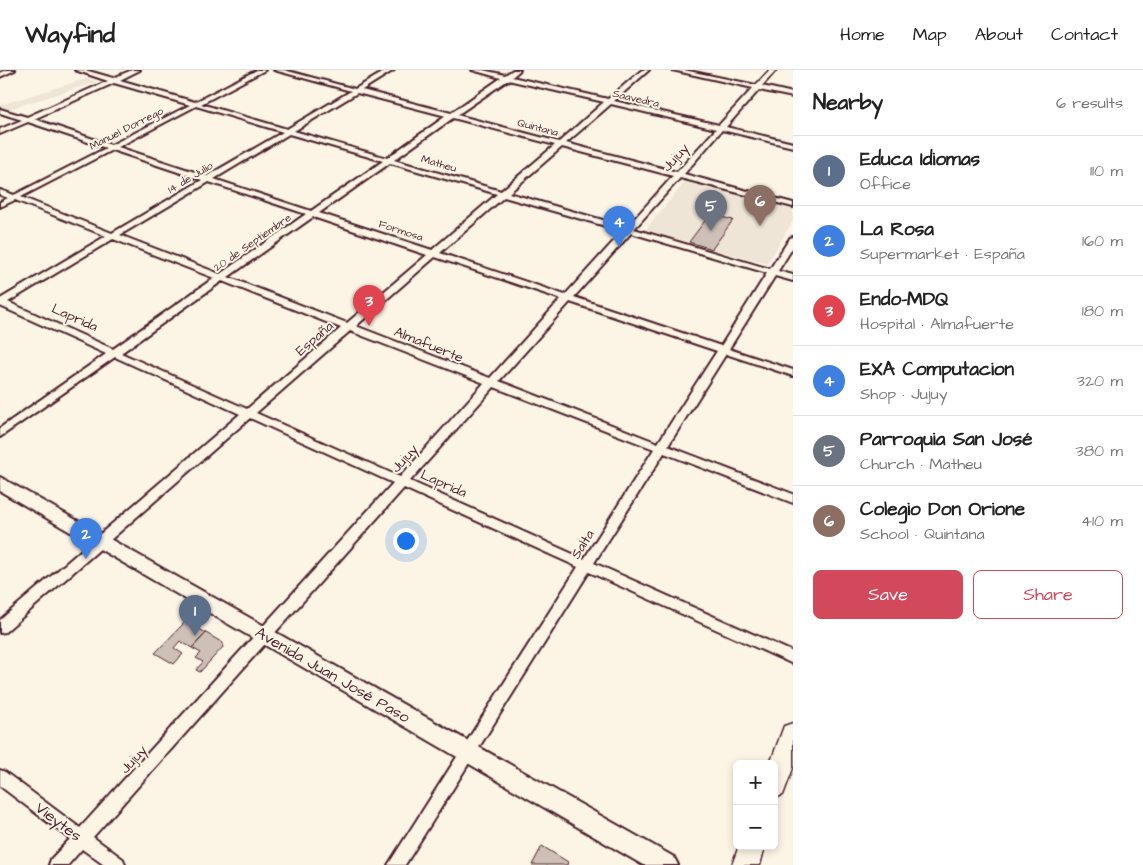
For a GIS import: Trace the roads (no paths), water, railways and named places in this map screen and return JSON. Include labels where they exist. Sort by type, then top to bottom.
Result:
[{"type":"main road","name":"Avenida Juan José Paso","points":[[0,483],[666,865]]},
{"type":"main road","points":[[778,775],[793,734]]},
{"type":"main road","points":[[746,865],[751,850]]},
{"type":"street","points":[[0,75],[12,70]]},
{"type":"street","name":"Matheu","points":[[78,70],[793,278]]},
{"type":"street","points":[[0,132],[137,70]]},
{"type":"street","name":"Manuel Dorrego","points":[[0,205],[262,70]]},
{"type":"street","name":"Quintana","points":[[277,70],[793,205]]},
{"type":"street","name":"14 de Julio","points":[[0,302],[391,70]]},
{"type":"street","name":"Saavedra","points":[[475,70],[793,145]]},
{"type":"street","name":"20 de Septiembre","points":[[0,432],[517,70]]},
{"type":"street","name":"España","points":[[0,628],[646,70]]},
{"type":"street","points":[[675,70],[793,95]]},
{"type":"street","name":"Jujuy","points":[[57,865],[773,70]]},
{"type":"street","name":"Formosa","points":[[2,111],[793,373]]},
{"type":"street","name":"Almafuerte","points":[[0,192],[491,384],[793,499]]},
{"type":"street","name":"Salta","points":[[396,865],[793,240]]},
{"type":"street","name":"Laprida","points":[[0,302],[793,658]]},
{"type":"street","name":"Vieytes","points":[[0,777],[117,865]]},
{"type":"place","name":"Colegio Don Orione","points":[[760,226]]},
{"type":"place","name":"Parroquia San José","points":[[711,231]]},
{"type":"place","name":"EXA Computacion","points":[[619,247]]},
{"type":"place","name":"Endo-MDQ","points":[[369,326]]},
{"type":"place","name":"La Rosa","points":[[86,559]]},
{"type":"place","name":"Educa Idiomas","points":[[195,636]]}]
